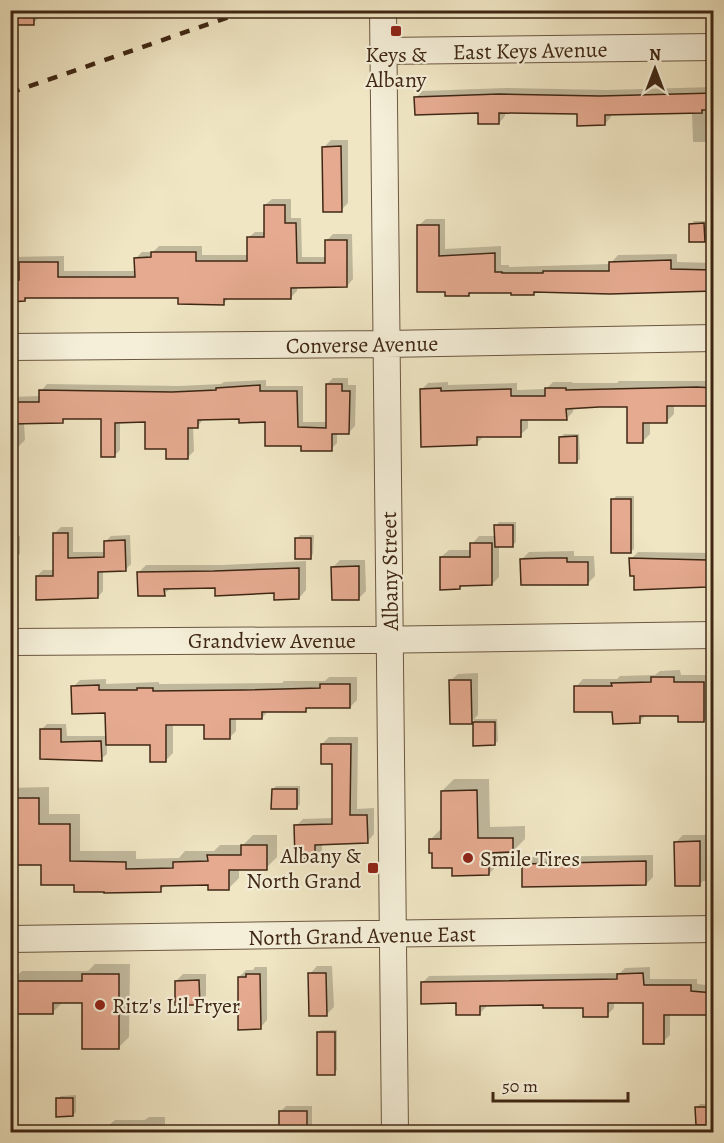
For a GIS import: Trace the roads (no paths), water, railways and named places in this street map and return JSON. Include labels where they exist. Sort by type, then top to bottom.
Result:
[{"type":"street","name":"Albany Street","points":[[383,10],[394,1132]]},
{"type":"street","name":"East Keys Avenue","points":[[382,51],[714,47]]},
{"type":"street","name":"Converse Avenue","points":[[10,347],[386,344],[714,338]]},
{"type":"street","name":"Grandview Avenue","points":[[10,642],[390,640],[714,634]]},
{"type":"street","name":"North Grand Avenue East","points":[[10,939],[714,929]]},
{"type":"railway","points":[[10,93],[249,10]]},
{"type":"place","name":"Keys & Albany","points":[[396,31]]},
{"type":"place","name":"Smile Tires","points":[[468,858]]},
{"type":"place","name":"Albany & North Grand","points":[[373,868]]},
{"type":"place","name":"Ritz's Lil Fryer","points":[[100,1005]]}]
